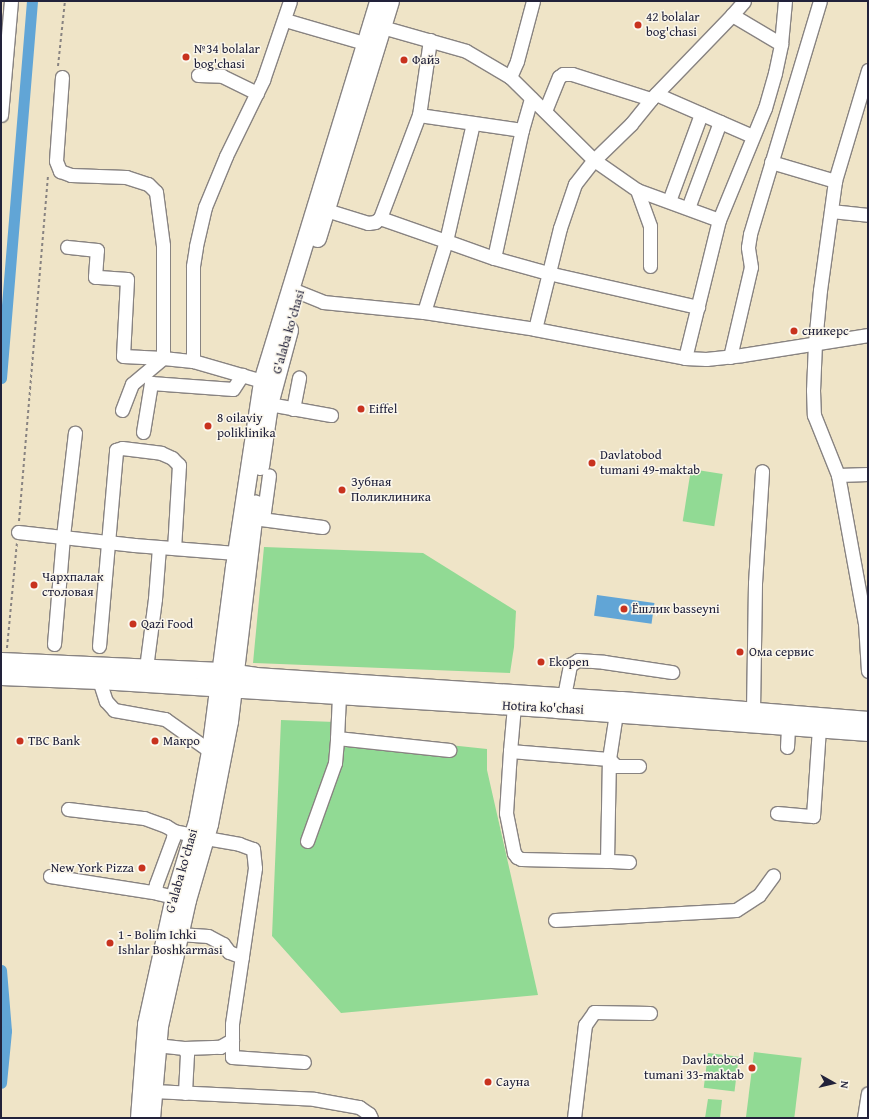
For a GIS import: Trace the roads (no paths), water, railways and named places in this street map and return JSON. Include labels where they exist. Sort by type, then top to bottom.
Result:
[{"type":"main road","name":"G'alaba ko'chasi","points":[[227,680],[258,518],[269,404],[294,290],[364,43],[378,1]]},
{"type":"main road","name":"G'alaba ko'chasi","points":[[227,680],[236,553],[262,381],[294,290],[326,210],[390,1]]},
{"type":"main road","points":[[3,658],[146,668],[227,680]]},
{"type":"main road","points":[[1,676],[99,680],[227,680]]},
{"type":"main road","name":"Hotira ko'chasi","points":[[227,680],[339,696],[780,722],[868,720]]},
{"type":"main road","name":"Hotira ko'chasi","points":[[227,680],[564,696],[754,711],[780,722],[819,729],[868,732]]},
{"type":"main road","points":[[222,720],[227,680]]},
{"type":"main road","name":"G'alaba ko'chasi","points":[[199,836],[210,751],[222,720]]},
{"type":"main road","name":"G'alaba ko'chasi","points":[[139,1118],[146,1024],[173,896],[199,836],[222,720]]},
{"type":"main road","name":"G'alaba ko'chasi","points":[[151,1118],[156,1045],[179,934],[173,896]]},
{"type":"street","points":[[1,115],[11,1]]},
{"type":"street","points":[[193,361],[193,266],[199,230],[205,207],[226,156],[256,93],[285,20],[290,1]]},
{"type":"street","points":[[510,78],[517,61],[533,1]]},
{"type":"street","points":[[535,329],[548,273],[575,184],[594,160],[631,124],[654,96],[744,1]]},
{"type":"street","points":[[685,358],[719,220],[764,108],[775,73],[781,44],[785,1]]},
{"type":"street","points":[[730,357],[751,267],[748,247],[750,234],[820,1]]},
{"type":"street","points":[[732,15],[781,44]]},
{"type":"street","points":[[285,20],[364,43]]},
{"type":"street","points":[[382,27],[466,51],[510,78],[594,160],[637,190],[719,220]]},
{"type":"street","points":[[326,210],[368,223],[375,222],[380,218],[420,115],[430,40]]},
{"type":"street","points":[[868,70],[835,181],[815,343],[814,415],[838,475],[865,623],[868,663]]},
{"type":"street","points":[[545,111],[559,77],[563,74],[572,74],[654,96],[752,136]]},
{"type":"street","points":[[59,75],[56,161],[60,171],[71,175],[126,177],[148,184],[156,192],[163,245],[163,358]]},
{"type":"street","points":[[198,75],[222,76],[256,93]]},
{"type":"street","points":[[494,258],[522,130],[531,98]]},
{"type":"street","points":[[669,202],[701,114]]},
{"type":"street","points":[[420,115],[522,130]]},
{"type":"street","points":[[424,312],[446,241],[473,122]]},
{"type":"street","points":[[688,208],[720,122]]},
{"type":"street","points":[[771,162],[835,181]]},
{"type":"street","points":[[637,190],[650,226],[650,266]]},
{"type":"street","points":[[831,210],[868,215]]},
{"type":"street","points":[[380,218],[494,258],[548,273],[698,306]]},
{"type":"street","points":[[67,247],[97,250],[95,277],[127,279],[122,356],[193,361],[262,381]]},
{"type":"street","points":[[294,290],[323,302],[424,312],[535,329],[685,358],[706,359],[730,357],[868,335]]},
{"type":"street","points":[[122,410],[132,384],[163,358]]},
{"type":"street","points":[[143,432],[151,383],[233,389],[242,375]]},
{"type":"street","points":[[294,409],[299,378]]},
{"type":"street","points":[[269,404],[331,415]]},
{"type":"street","points":[[54,644],[63,536],[75,433]]},
{"type":"street","points":[[98,646],[116,450],[122,448],[134,448],[161,453],[172,458],[179,465],[174,548]]},
{"type":"street","points":[[754,711],[755,583],[762,472]]},
{"type":"street","points":[[838,475],[868,474]]},
{"type":"street","points":[[269,475],[258,518],[322,527]]},
{"type":"street","points":[[18,532],[159,547],[236,553]]},
{"type":"street","points":[[146,668],[155,598],[159,547]]},
{"type":"street","points":[[564,696],[570,665],[578,660],[604,662],[672,672]]},
{"type":"street","points":[[99,680],[106,701],[114,710],[165,719],[194,738],[210,751]]},
{"type":"street","points":[[307,841],[335,763],[339,696]]},
{"type":"street","points":[[514,706],[506,813],[514,853],[521,859],[629,862]]},
{"type":"street","points":[[606,861],[609,759],[616,713]]},
{"type":"street","points":[[780,722],[788,747]]},
{"type":"street","points":[[777,813],[812,816],[819,729]]},
{"type":"street","points":[[337,738],[449,750]]},
{"type":"street","points":[[510,751],[609,759],[616,766],[639,766]]},
{"type":"street","points":[[68,809],[144,818],[166,826],[174,832],[239,844],[252,849],[255,868],[232,1024],[232,1057],[304,1062]]},
{"type":"street","points":[[173,896],[155,888],[174,832]]},
{"type":"street","points":[[50,876],[173,896]]},
{"type":"street","points":[[555,920],[736,910],[759,895],[773,876]]},
{"type":"street","points":[[179,934],[208,936],[223,944],[229,952],[242,957]]},
{"type":"street","points":[[574,1118],[585,1025],[594,1012],[650,1013]]},
{"type":"street","points":[[156,1045],[184,1048],[220,1047],[232,1040]]},
{"type":"street","points":[[184,1048],[187,1054],[185,1093]]},
{"type":"street","points":[[152,1091],[314,1099],[359,1107],[370,1114],[371,1118]]},
{"type":"street","points":[[864,1118],[868,1093]]},
{"type":"water","name":"Ёшлик basseyni","points":[[597,595],[654,603],[652,624],[594,616]]},
{"type":"waterway","points":[[1,378],[32,1]]},
{"type":"waterway","points":[[1,970],[6,1031],[1,1083]]},
{"type":"place","name":"42 bolalar bog'chasi","points":[[638,25]]},
{"type":"place","name":"№34 bolalar bog'chasi","points":[[186,57]]},
{"type":"place","name":"Файз","points":[[404,60]]},
{"type":"place","name":"сникерс","points":[[794,331]]},
{"type":"place","name":"Eiffel","points":[[361,409]]},
{"type":"place","name":"8 oilaviy poliklinika","points":[[208,426]]},
{"type":"place","name":"Davlatobod tumani 49-maktab","points":[[592,463]]},
{"type":"place","name":"Зубная Поликлиника","points":[[342,490]]},
{"type":"place","name":"Чархпалак столовая","points":[[34,585]]},
{"type":"place","name":"Ёшлик basseyni","points":[[624,609]]},
{"type":"place","name":"Qazi Food","points":[[133,624]]},
{"type":"place","name":"Ома сервис","points":[[740,652]]},
{"type":"place","name":"Ekopen","points":[[541,662]]},
{"type":"place","name":"TBC Bank","points":[[20,741]]},
{"type":"place","name":"Макро","points":[[155,741]]},
{"type":"place","name":"New York Pizza","points":[[142,868]]},
{"type":"place","name":"1 - Bolim Ichki Ishlar Boshkarmasi","points":[[110,943]]},
{"type":"place","name":"Davlatobod tumani 33-maktab","points":[[752,1068]]},
{"type":"place","name":"Сауна","points":[[488,1082]]}]
